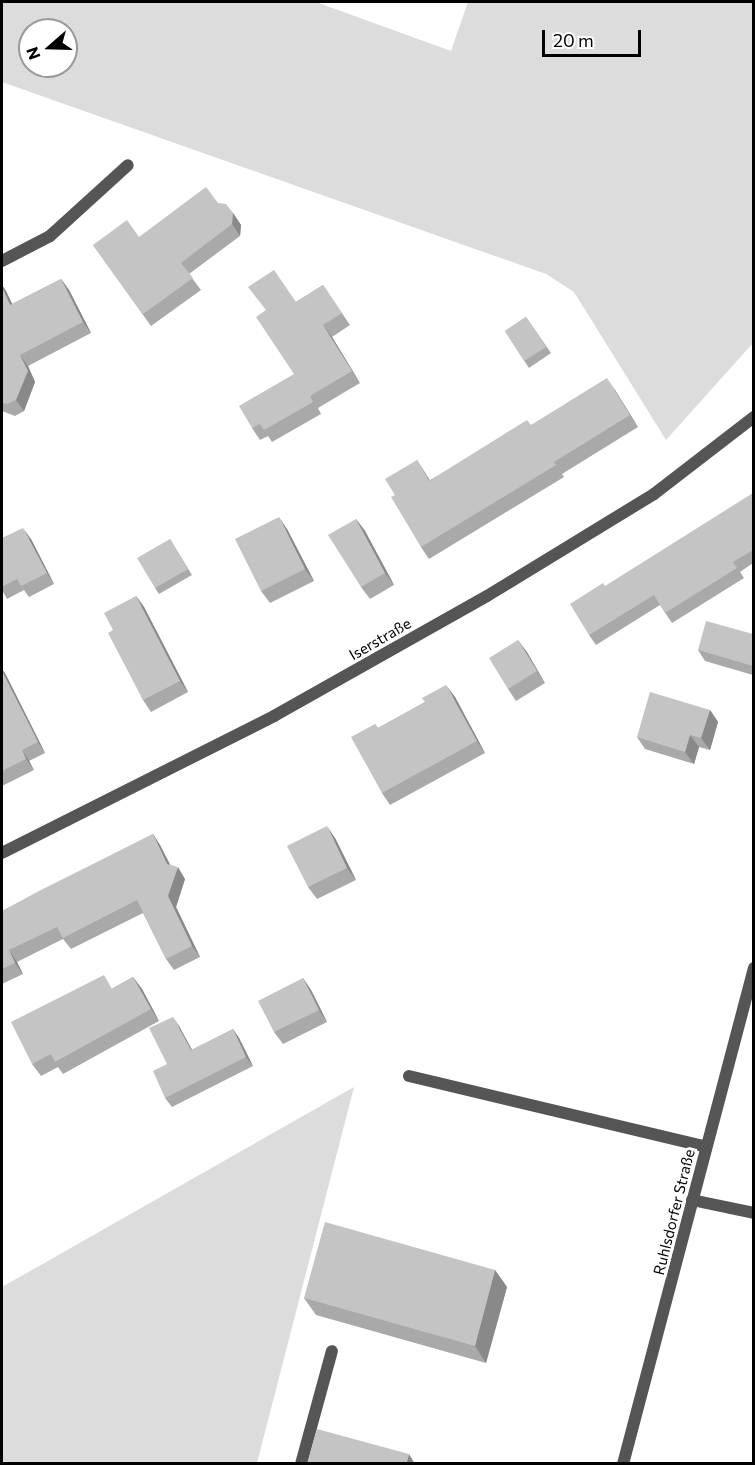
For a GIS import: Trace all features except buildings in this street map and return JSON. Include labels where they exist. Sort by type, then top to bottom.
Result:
[{"type":"street","points":[[2,261],[50,236],[128,165]]},
{"type":"street","name":"Iserstraße","points":[[2,853],[274,716],[487,596],[654,494],[753,417]]},
{"type":"street","name":"Ruhlsdorfer Straße","points":[[623,1464],[753,968]]},
{"type":"street","points":[[409,1076],[706,1147]]},
{"type":"street","points":[[692,1200],[753,1213]]},
{"type":"street","points":[[301,1464],[332,1351]]},
{"type":"shaded area","points":[[2,2],[316,2],[451,51],[468,2],[753,2],[753,343],[666,440],[574,292],[546,274],[2,82]]},
{"type":"shaded area","points":[[354,1087],[257,1463],[2,1463],[2,1287]]}]
